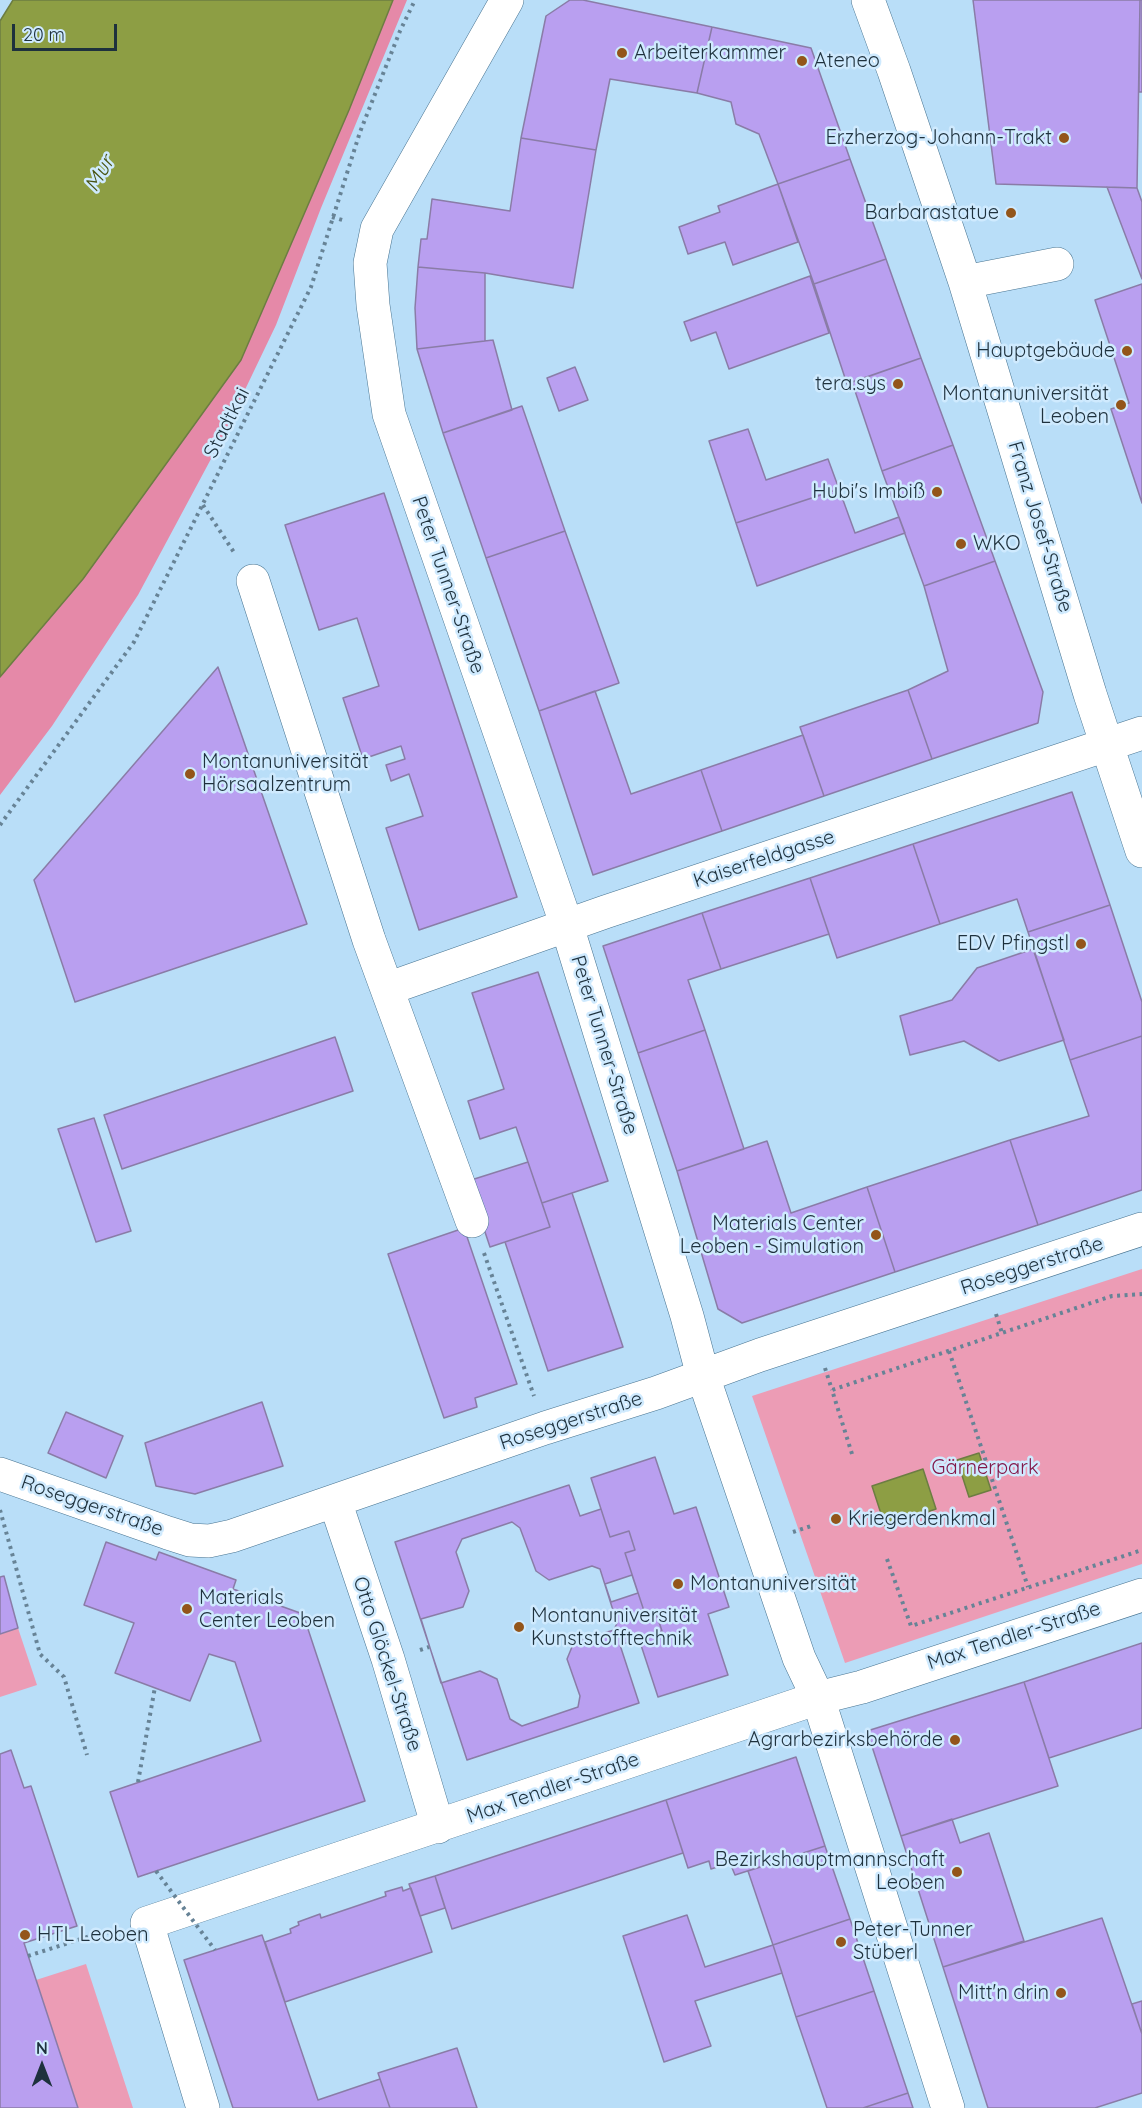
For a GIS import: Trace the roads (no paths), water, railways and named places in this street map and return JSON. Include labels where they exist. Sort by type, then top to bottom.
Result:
[{"type":"street","name":"Peter Tunner-Straße","points":[[507,0],[377,229],[370,263],[373,305],[389,414],[567,926],[687,1316],[703,1376],[799,1658],[818,1698],[948,2108]]},
{"type":"street","name":"Franz Josef-Straße","points":[[867,0],[894,71],[966,282],[1090,694],[1142,851]]},
{"type":"street","points":[[966,282],[1057,264]]},
{"type":"street","points":[[253,581],[369,940],[472,1221]]},
{"type":"street","name":"Kaiserfeldgasse","points":[[387,989],[567,926],[1142,733]]},
{"type":"street","name":"Roseggerstraße","points":[[0,1474],[190,1540],[209,1541],[232,1536],[546,1428],[1142,1229]]},
{"type":"street","name":"Otto Glöckel-Straße","points":[[335,1501],[388,1659],[438,1827]]},
{"type":"street","name":"Max Tendler-Straße","points":[[204,2108],[147,1923],[818,1698],[862,1687],[1142,1595]]},
{"type":"water","name":"Mur","points":[[13,0],[393,0],[349,110],[241,360],[83,579],[0,677],[0,21]]},
{"type":"water","points":[[979,1453],[991,1490],[969,1497],[957,1460]]},
{"type":"water","points":[[923,1469],[936,1509],[885,1526],[872,1486]]},
{"type":"place","name":"Arbeiterkammer","points":[[622,53]]},
{"type":"place","name":"Ateneo","points":[[802,61]]},
{"type":"place","name":"Erzherzog-Johann-Trakt","points":[[1064,138]]},
{"type":"place","name":"Barbarastatue","points":[[1011,213]]},
{"type":"place","name":"Hauptgebäude","points":[[1127,351]]},
{"type":"place","name":"tera.sys","points":[[898,384]]},
{"type":"place","name":"Montanuniversität Leoben","points":[[1121,405]]},
{"type":"place","name":"Hubi's Imbiß","points":[[937,492]]},
{"type":"place","name":"WKO","points":[[961,544]]},
{"type":"place","name":"Montanuniversität Hörsaalzentrum","points":[[190,774]]},
{"type":"place","name":"EDV Pfingstl","points":[[1081,944]]},
{"type":"place","name":"Materials Center Leoben - Simulation","points":[[876,1235]]},
{"type":"place","name":"Kriegerdenkmal","points":[[836,1519]]},
{"type":"place","name":"Montanuniversität","points":[[678,1584]]},
{"type":"place","name":"Materials Center Leoben","points":[[187,1609]]},
{"type":"place","name":"Montanuniversität Kunststofftechnik","points":[[519,1627]]},
{"type":"place","name":"Agrarbezirksbehörde","points":[[955,1740]]},
{"type":"place","name":"Bezirkshauptmannschaft Leoben","points":[[957,1872]]},
{"type":"place","name":"HTL Leoben","points":[[25,1935]]},
{"type":"place","name":"Peter-Tunner Stüberl","points":[[841,1942]]},
{"type":"place","name":"Mitt'n drin","points":[[1061,1993]]},
{"type":"park label","name":"Gärnerpark","points":[[985,1468]]}]
